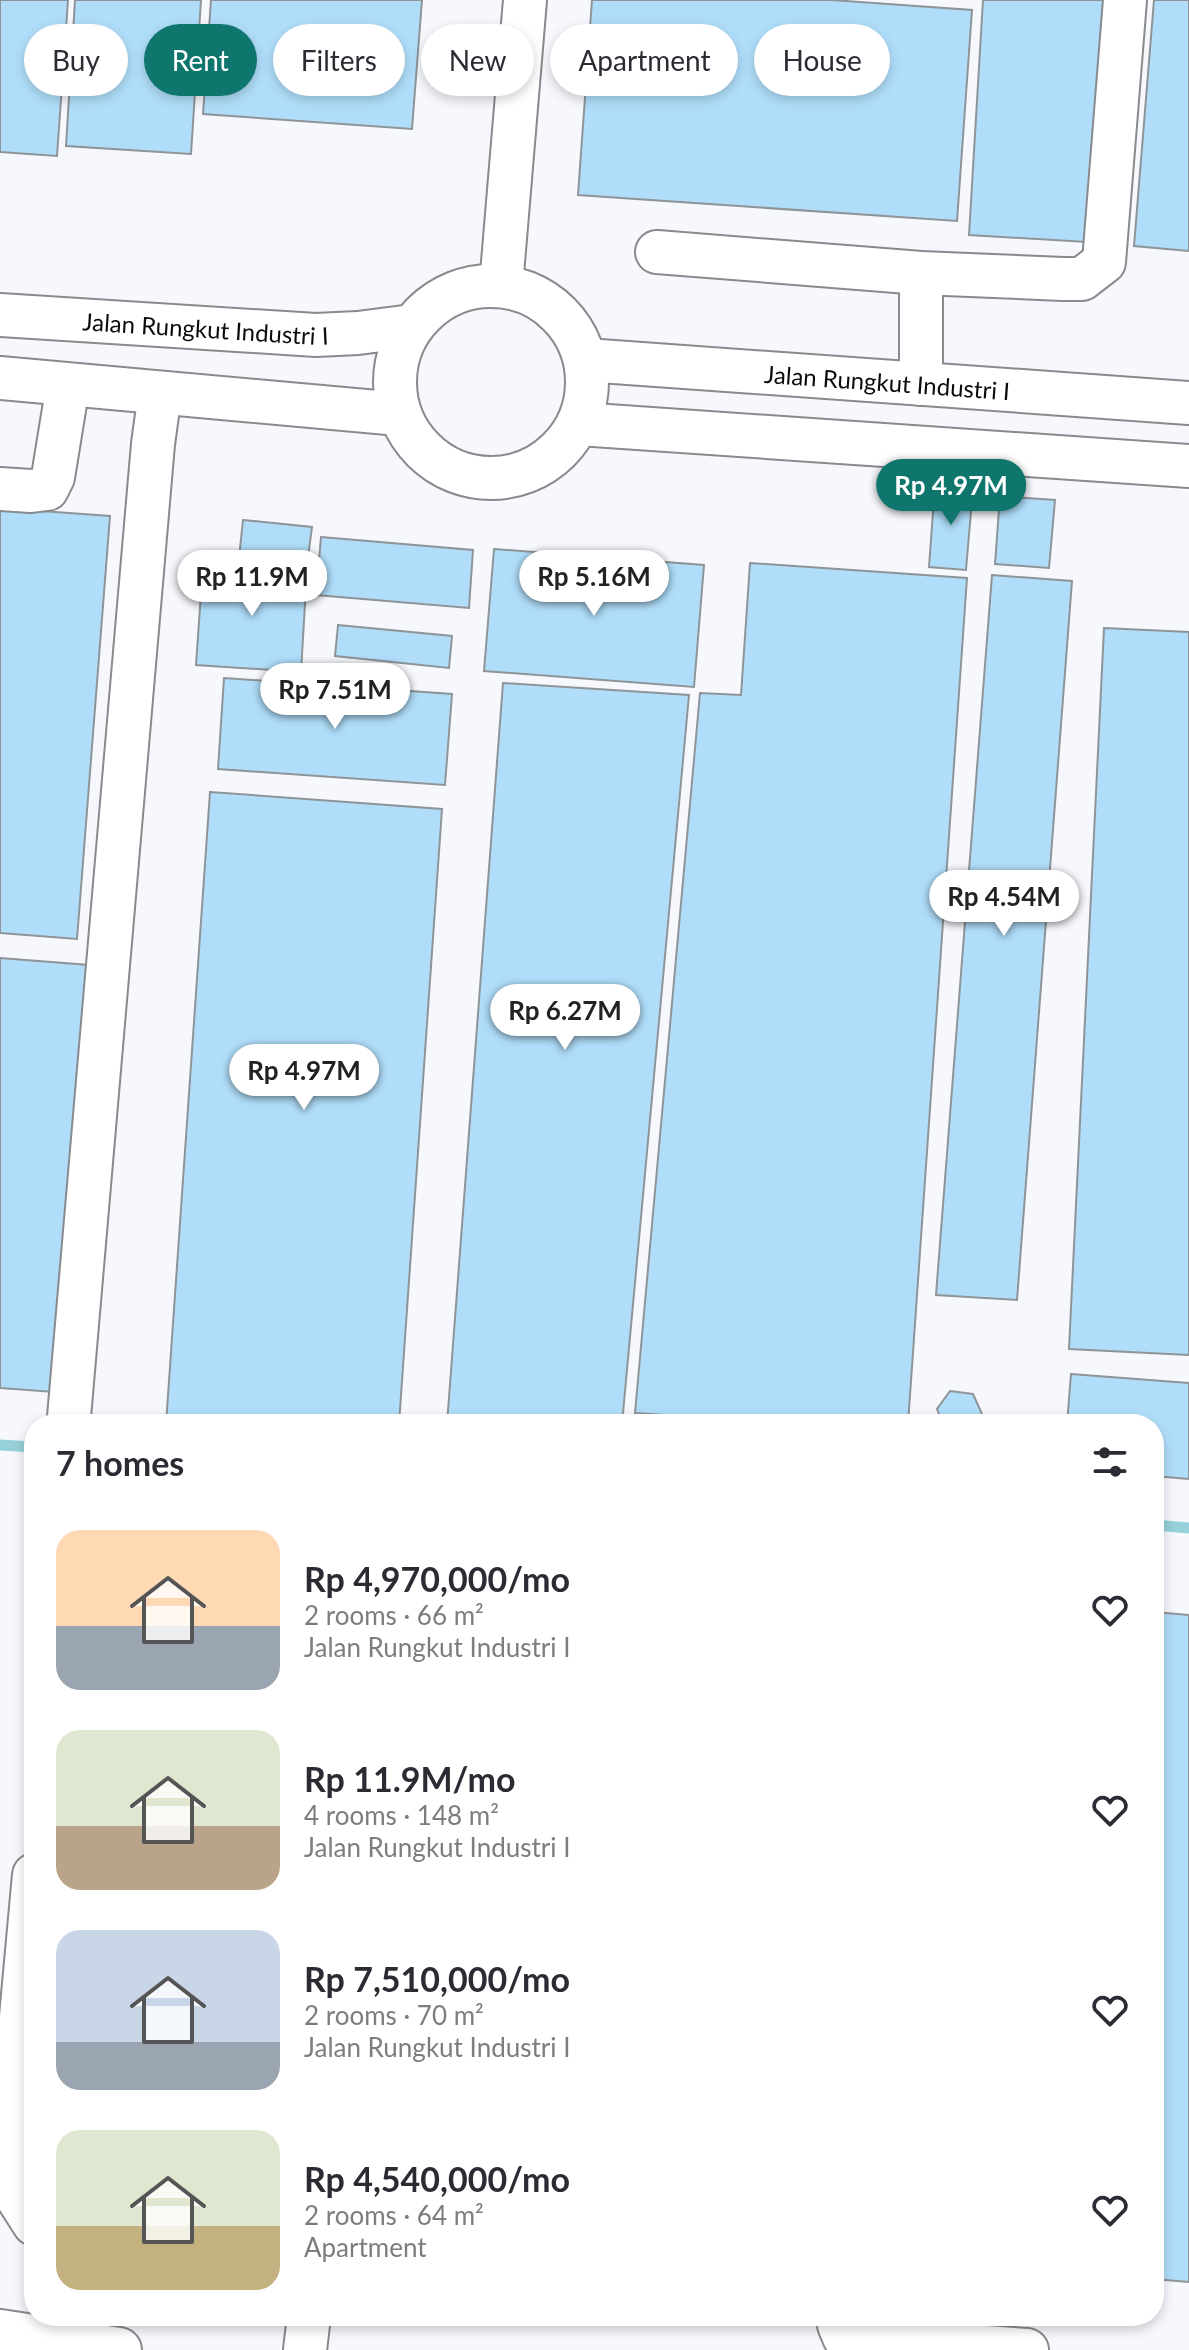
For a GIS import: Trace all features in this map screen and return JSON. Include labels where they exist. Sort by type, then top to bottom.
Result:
[{"type":"main road","points":[[22,2328],[119,2350]]},
{"type":"street","points":[[501,286],[525,0]]},
{"type":"street","points":[[657,252],[921,273],[1082,279],[1104,262],[1125,0]]},
{"type":"street","points":[[921,273],[921,384]]},
{"type":"street","points":[[501,286],[530,293],[556,310],[575,332],[586,360],[588,393],[579,424],[556,454],[523,474],[486,479],[449,470],[419,447],[399,414],[393,385],[397,354],[412,326],[436,302],[467,288],[501,286]]},
{"type":"street","name":"Jalan Rungkut Industri I","points":[[0,315],[316,335],[412,326]]},
{"type":"street","name":"Jalan Rungkut Industri I","points":[[586,360],[1189,403]]},
{"type":"street","points":[[0,378],[399,414]]},
{"type":"street","points":[[0,489],[47,489],[53,477],[68,385]]},
{"type":"street","points":[[69,1414],[153,444],[160,393]]},
{"type":"street","points":[[579,424],[1189,466]]},
{"type":"street","points":[[24,1984],[6,2180],[24,2208]]},
{"type":"street","points":[[305,2350],[308,2326]]},
{"type":"street","points":[[839,2326],[844,2337],[1027,2350]]},
{"type":"building","points":[[0,0],[68,0],[66,24],[24,24],[24,96],[61,96],[57,156],[0,152]]},
{"type":"building","points":[[75,0],[201,0],[199,24],[144,24],[144,96],[195,96],[191,154],[66,146],[69,96],[128,96],[128,24],[74,24]]},
{"type":"building","points":[[211,0],[422,0],[412,129],[203,114],[204,96],[257,96],[257,24],[209,24]]},
{"type":"building","points":[[592,0],[832,0],[972,10],[957,221],[578,195],[585,96],[738,96],[738,24],[590,24]]},
{"type":"building","points":[[983,0],[1117,0],[1103,243],[969,235]]},
{"type":"building","points":[[1154,0],[1189,0],[1189,251],[1134,246]]},
{"type":"building","points":[[935,485],[973,488],[966,570],[929,567]]},
{"type":"building","points":[[1000,496],[1055,500],[1049,568],[995,564]]},
{"type":"building","points":[[0,508],[110,516],[77,939],[0,933]]},
{"type":"building","points":[[243,520],[312,527],[307,565],[239,558]]},
{"type":"building","points":[[321,537],[473,550],[469,608],[316,595]]},
{"type":"building","points":[[494,549],[704,565],[694,687],[484,671]]},
{"type":"building","points":[[750,563],[967,578],[909,1414],[635,1413],[700,693],[741,695]]},
{"type":"building","points":[[203,564],[307,570],[301,672],[196,665]]},
{"type":"building","points":[[992,575],[1072,581],[1017,1300],[936,1295]]},
{"type":"building","points":[[338,625],[452,636],[449,668],[335,656]]},
{"type":"building","points":[[1104,628],[1189,632],[1189,1355],[1069,1349]]},
{"type":"building","points":[[224,678],[452,694],[445,785],[218,769]]},
{"type":"building","points":[[503,683],[689,695],[623,1414],[448,1414]]},
{"type":"building","points":[[210,792],[442,809],[400,1414],[167,1414]]},
{"type":"building","points":[[0,958],[89,965],[54,1392],[0,1388]]},
{"type":"building","points":[[1071,1374],[1189,1383],[1189,1479],[1164,1477],[1164,1414],[1068,1414]]},
{"type":"building","points":[[950,1391],[973,1394],[982,1414],[939,1414],[937,1409]]},
{"type":"building","points":[[1164,1613],[1189,1615],[1189,2282],[1164,2280]]},
{"type":"waterway","points":[[0,1445],[24,1446]]},
{"type":"waterway","points":[[1164,1526],[1189,1528]]}]
